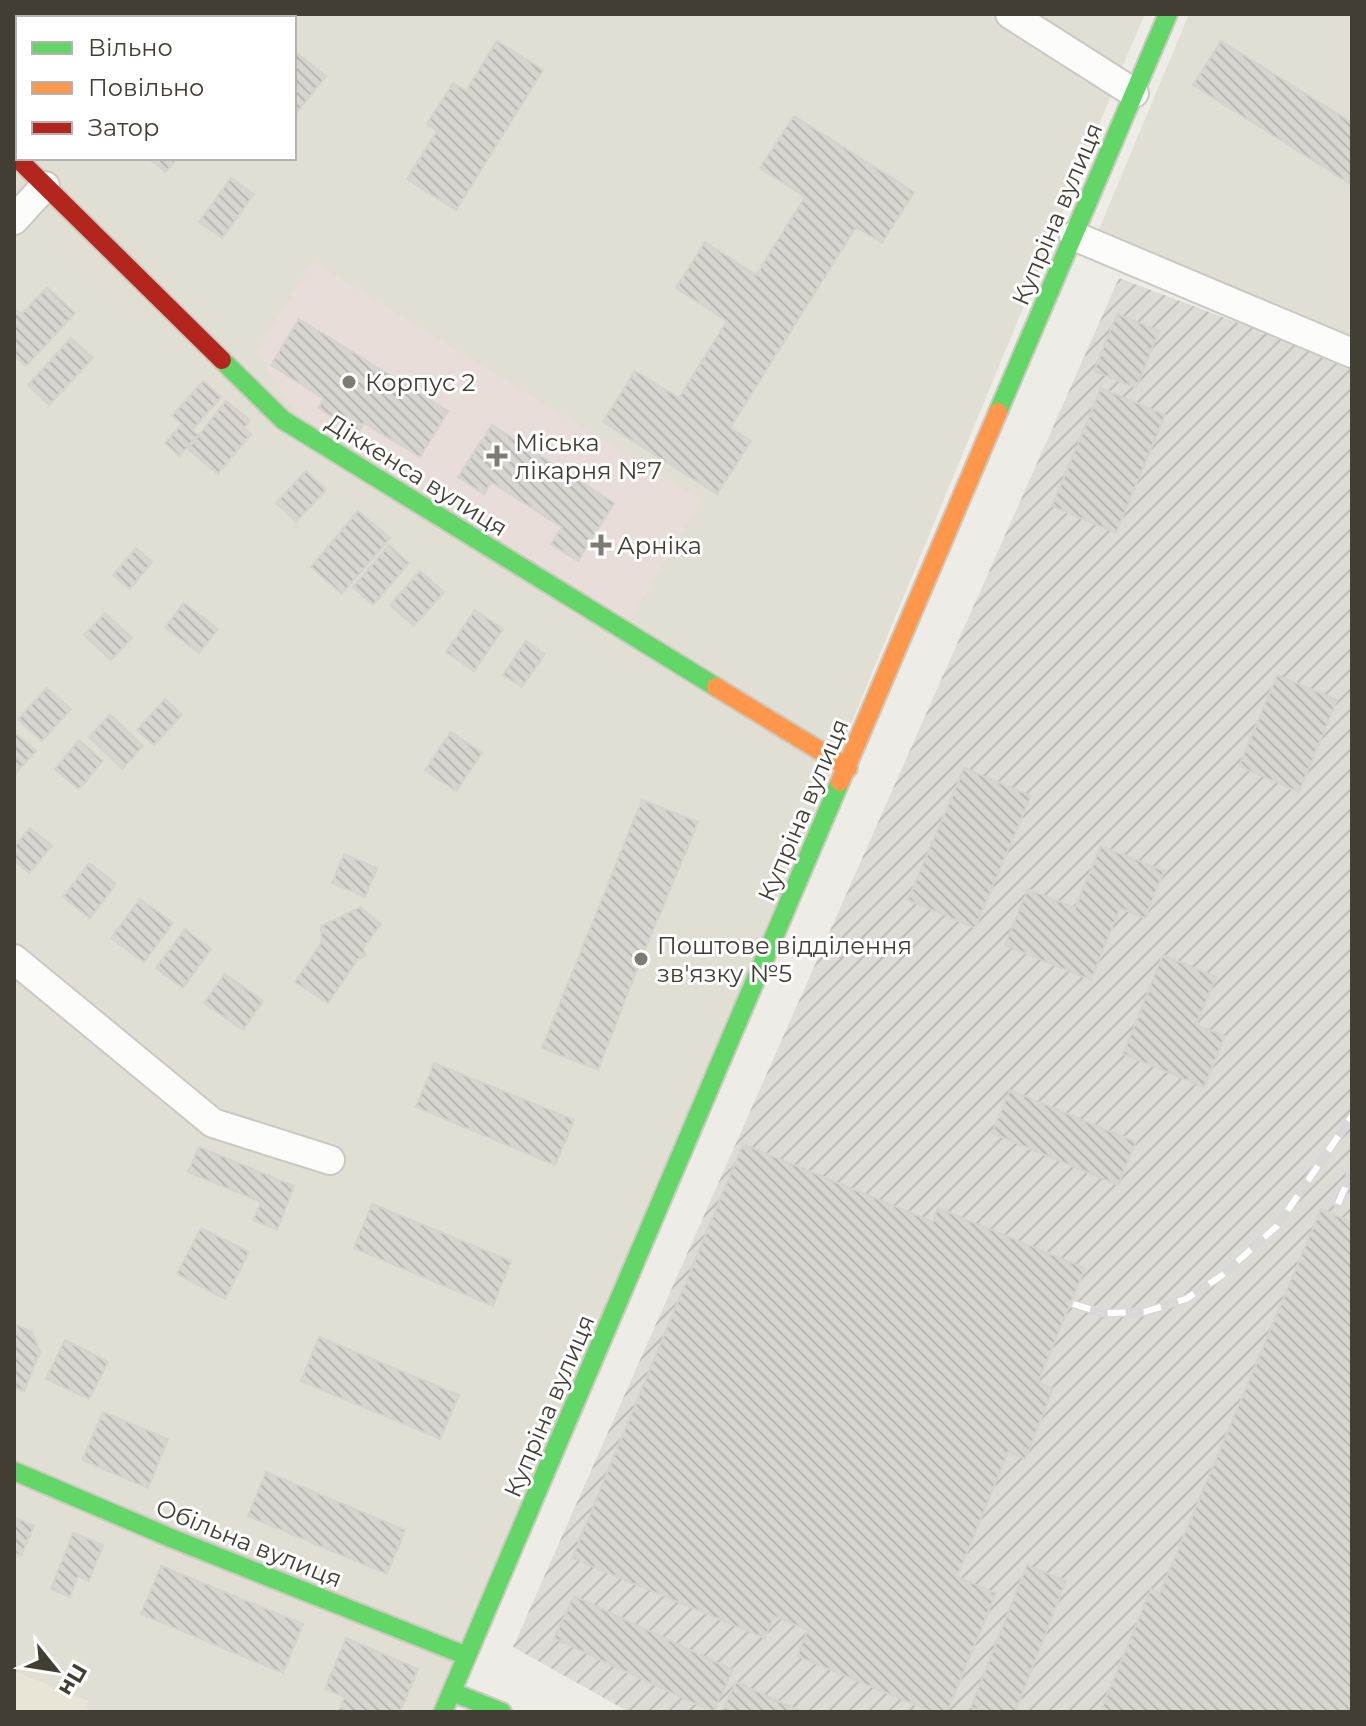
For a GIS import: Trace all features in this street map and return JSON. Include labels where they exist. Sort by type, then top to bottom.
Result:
[{"type":"main road","name":"Купріна вулиця","points":[[443,1712],[1168,14]]},
{"type":"main road","name":"Діккенса вулиця","points":[[19,160],[283,420],[848,768]]},
{"type":"main road","name":"Обільна вулиця","points":[[14,1471],[171,1538],[467,1656]]},
{"type":"main road","points":[[452,1692],[502,1712]]},
{"type":"street","points":[[1010,14],[1134,93]]},
{"type":"street","points":[[14,220],[45,186]]},
{"type":"street","points":[[1074,236],[1352,353]]},
{"type":"street","points":[[14,959],[213,1123],[330,1160]]},
{"type":"shaded area","points":[[14,14],[988,14],[1112,93],[442,1712],[14,1712]]},
{"type":"shaded area","points":[[1028,14],[1145,14],[1120,72]]},
{"type":"shaded area","points":[[1189,14],[1352,14],[1352,343],[1097,234]]},
{"type":"shaded area","name":"Міська лікарня №7","points":[[313,262],[701,500],[629,622],[294,412],[257,351]]},
{"type":"shaded area","points":[[1119,278],[1352,366],[1352,1712],[629,1712],[513,1647]]},
{"type":"shaded area","points":[[14,1671],[88,1701],[84,1712],[14,1712]]},
{"type":"building","points":[[14,14],[38,14],[16,16],[14,50]]},
{"type":"building","points":[[497,41],[543,70],[456,210],[407,179],[437,131],[427,124],[453,83],[466,91]]},
{"type":"building","points":[[1221,41],[1352,123],[1352,185],[1193,85]]},
{"type":"building","points":[[296,53],[326,76],[296,114]]},
{"type":"building","points":[[794,116],[914,192],[882,243],[856,227],[730,428],[751,441],[717,494],[603,422],[635,371],[679,398],[727,321],[676,288],[705,242],[756,275],[805,197],[760,168]]},
{"type":"building","points":[[151,160],[175,160],[166,172]]},
{"type":"building","points":[[231,178],[254,194],[222,238],[199,222]]},
{"type":"building","points":[[47,287],[75,313],[26,366],[14,355],[14,313],[17,310],[22,314]]},
{"type":"building","points":[[1117,314],[1159,331],[1136,388],[1094,371]]},
{"type":"building","name":"Корпус 2","points":[[299,319],[448,411],[420,457],[364,423],[358,433],[318,408],[324,399],[271,365]]},
{"type":"building","name":"Корпус 2","points":[[299,319],[448,411],[420,457],[364,423],[358,433],[318,408],[324,399],[271,365]]},
{"type":"building","points":[[71,338],[93,358],[49,405],[28,385]]},
{"type":"building","points":[[203,381],[221,397],[192,430],[198,435],[179,456],[165,443],[182,424],[172,416]]},
{"type":"building","points":[[1101,388],[1165,415],[1116,533],[1052,506]]},
{"type":"building","points":[[226,401],[250,420],[244,429],[251,434],[218,474],[188,449]]},
{"type":"building","points":[[492,425],[614,503],[578,561],[551,544],[562,527],[491,482],[484,494],[458,477]]},
{"type":"building","points":[[306,471],[326,490],[296,522],[276,503]]},
{"type":"building","points":[[358,511],[390,538],[342,594],[311,567]]},
{"type":"building","points":[[389,545],[409,563],[373,605],[353,587]]},
{"type":"building","points":[[136,548],[152,562],[130,589],[113,575]]},
{"type":"building","points":[[420,571],[444,592],[414,626],[390,605]]},
{"type":"building","points":[[184,603],[218,629],[199,653],[165,627]]},
{"type":"building","points":[[475,610],[503,629],[474,671],[446,652]]},
{"type":"building","points":[[105,613],[132,638],[111,660],[84,635]]},
{"type":"building","points":[[526,641],[545,654],[522,687],[503,675]]},
{"type":"building","points":[[1277,675],[1337,700],[1299,792],[1239,766]]},
{"type":"building","points":[[47,688],[71,709],[42,741],[18,719]]},
{"type":"building","points":[[165,699],[182,715],[154,745],[137,730]]},
{"type":"building","points":[[110,714],[143,746],[122,769],[89,737]]},
{"type":"building","points":[[14,732],[36,751],[15,774],[14,774]]},
{"type":"building","points":[[451,732],[482,753],[456,791],[425,770]]},
{"type":"building","points":[[79,740],[103,761],[79,789],[55,769]]},
{"type":"building","points":[[964,768],[1031,796],[975,928],[908,900]]},
{"type":"building","points":[[642,800],[698,822],[598,1070],[542,1048]]},
{"type":"building","points":[[30,828],[52,846],[29,873],[14,860],[14,847]]},
{"type":"building","points":[[1101,846],[1164,871],[1145,918],[1120,908],[1091,980],[1005,945],[1028,889],[1075,908]]},
{"type":"building","points":[[344,854],[377,868],[365,897],[332,883]]},
{"type":"building","points":[[89,863],[116,884],[90,918],[63,897]]},
{"type":"building","points":[[140,899],[173,923],[144,962],[111,938]]},
{"type":"building","points":[[360,907],[381,924],[363,948],[366,956],[358,959],[328,1003],[295,982],[322,942],[321,926]]},
{"type":"building","points":[[185,929],[211,949],[183,988],[156,968]]},
{"type":"building","points":[[1163,955],[1216,977],[1196,1025],[1225,1036],[1204,1087],[1123,1054]]},
{"type":"building","points":[[225,974],[263,1001],[243,1030],[204,1003]]},
{"type":"building","points":[[434,1063],[574,1120],[555,1165],[416,1107]]},
{"type":"building","points":[[1010,1090],[1136,1142],[1118,1185],[992,1133]]},
{"type":"building","points":[[743,1144],[933,1222],[938,1208],[1085,1268],[1038,1382],[1053,1389],[1025,1459],[1008,1452],[957,1577],[996,1593],[947,1712],[933,1712],[797,1656],[808,1630],[774,1616],[765,1638],[572,1558]]},
{"type":"building","points":[[199,1147],[294,1186],[277,1230],[253,1220],[261,1202],[188,1172]]},
{"type":"building","points":[[372,1204],[511,1261],[493,1306],[354,1248]]},
{"type":"building","points":[[1321,1209],[1352,1222],[1352,1712],[1100,1712],[1151,1589],[1160,1593]]},
{"type":"building","points":[[201,1228],[249,1252],[225,1299],[177,1274]]},
{"type":"building","points":[[14,1324],[32,1332],[40,1352],[24,1391],[14,1387]]},
{"type":"building","points":[[319,1337],[459,1395],[440,1439],[301,1381]]},
{"type":"building","points":[[65,1340],[108,1362],[89,1399],[46,1379]]},
{"type":"building","points":[[103,1412],[168,1439],[148,1488],[82,1460]]},
{"type":"building","points":[[266,1472],[405,1530],[387,1574],[248,1516]]},
{"type":"building","points":[[14,1517],[34,1526],[21,1556],[14,1553]]},
{"type":"building","points":[[73,1533],[103,1545],[89,1581],[78,1576],[70,1597],[51,1589]]},
{"type":"building","points":[[1027,1565],[1066,1581],[1015,1712],[984,1712],[971,1707]]},
{"type":"building","points":[[161,1566],[303,1624],[283,1673],[141,1614]]},
{"type":"building","points":[[574,1596],[733,1670],[713,1712],[554,1638]]},
{"type":"building","points":[[346,1638],[418,1669],[400,1712],[338,1712],[345,1697],[325,1689]]},
{"type":"building","points":[[736,1682],[802,1712],[722,1712]]},
{"type":"railway","points":[[1073,1304],[1103,1313],[1144,1312],[1186,1299],[1221,1276],[1277,1226],[1352,1116]]},
{"type":"railway","points":[[1338,1204],[1352,1171]]},
{"type":"traffic: fast","points":[[998,412],[1168,14]]},
{"type":"traffic: fast","points":[[222,360],[283,420],[716,687]]},
{"type":"traffic: fast","points":[[443,1712],[840,782]]},
{"type":"traffic: fast","points":[[14,1471],[171,1538],[467,1656]]},
{"type":"traffic: fast","points":[[452,1692],[502,1712]]},
{"type":"traffic: slow","points":[[840,782],[998,412]]},
{"type":"traffic: slow","points":[[716,687],[848,768]]},
{"type":"traffic: jam","points":[[19,160],[222,360]]},
{"type":"place","name":"Корпус 2","points":[[349,382]]},
{"type":"place","name":"Міська лікарня №7","points":[[497,456]]},
{"type":"place","name":"Арніка","points":[[601,545]]},
{"type":"place","name":"Поштове відділення зв'язку №5","points":[[641,959]]}]
